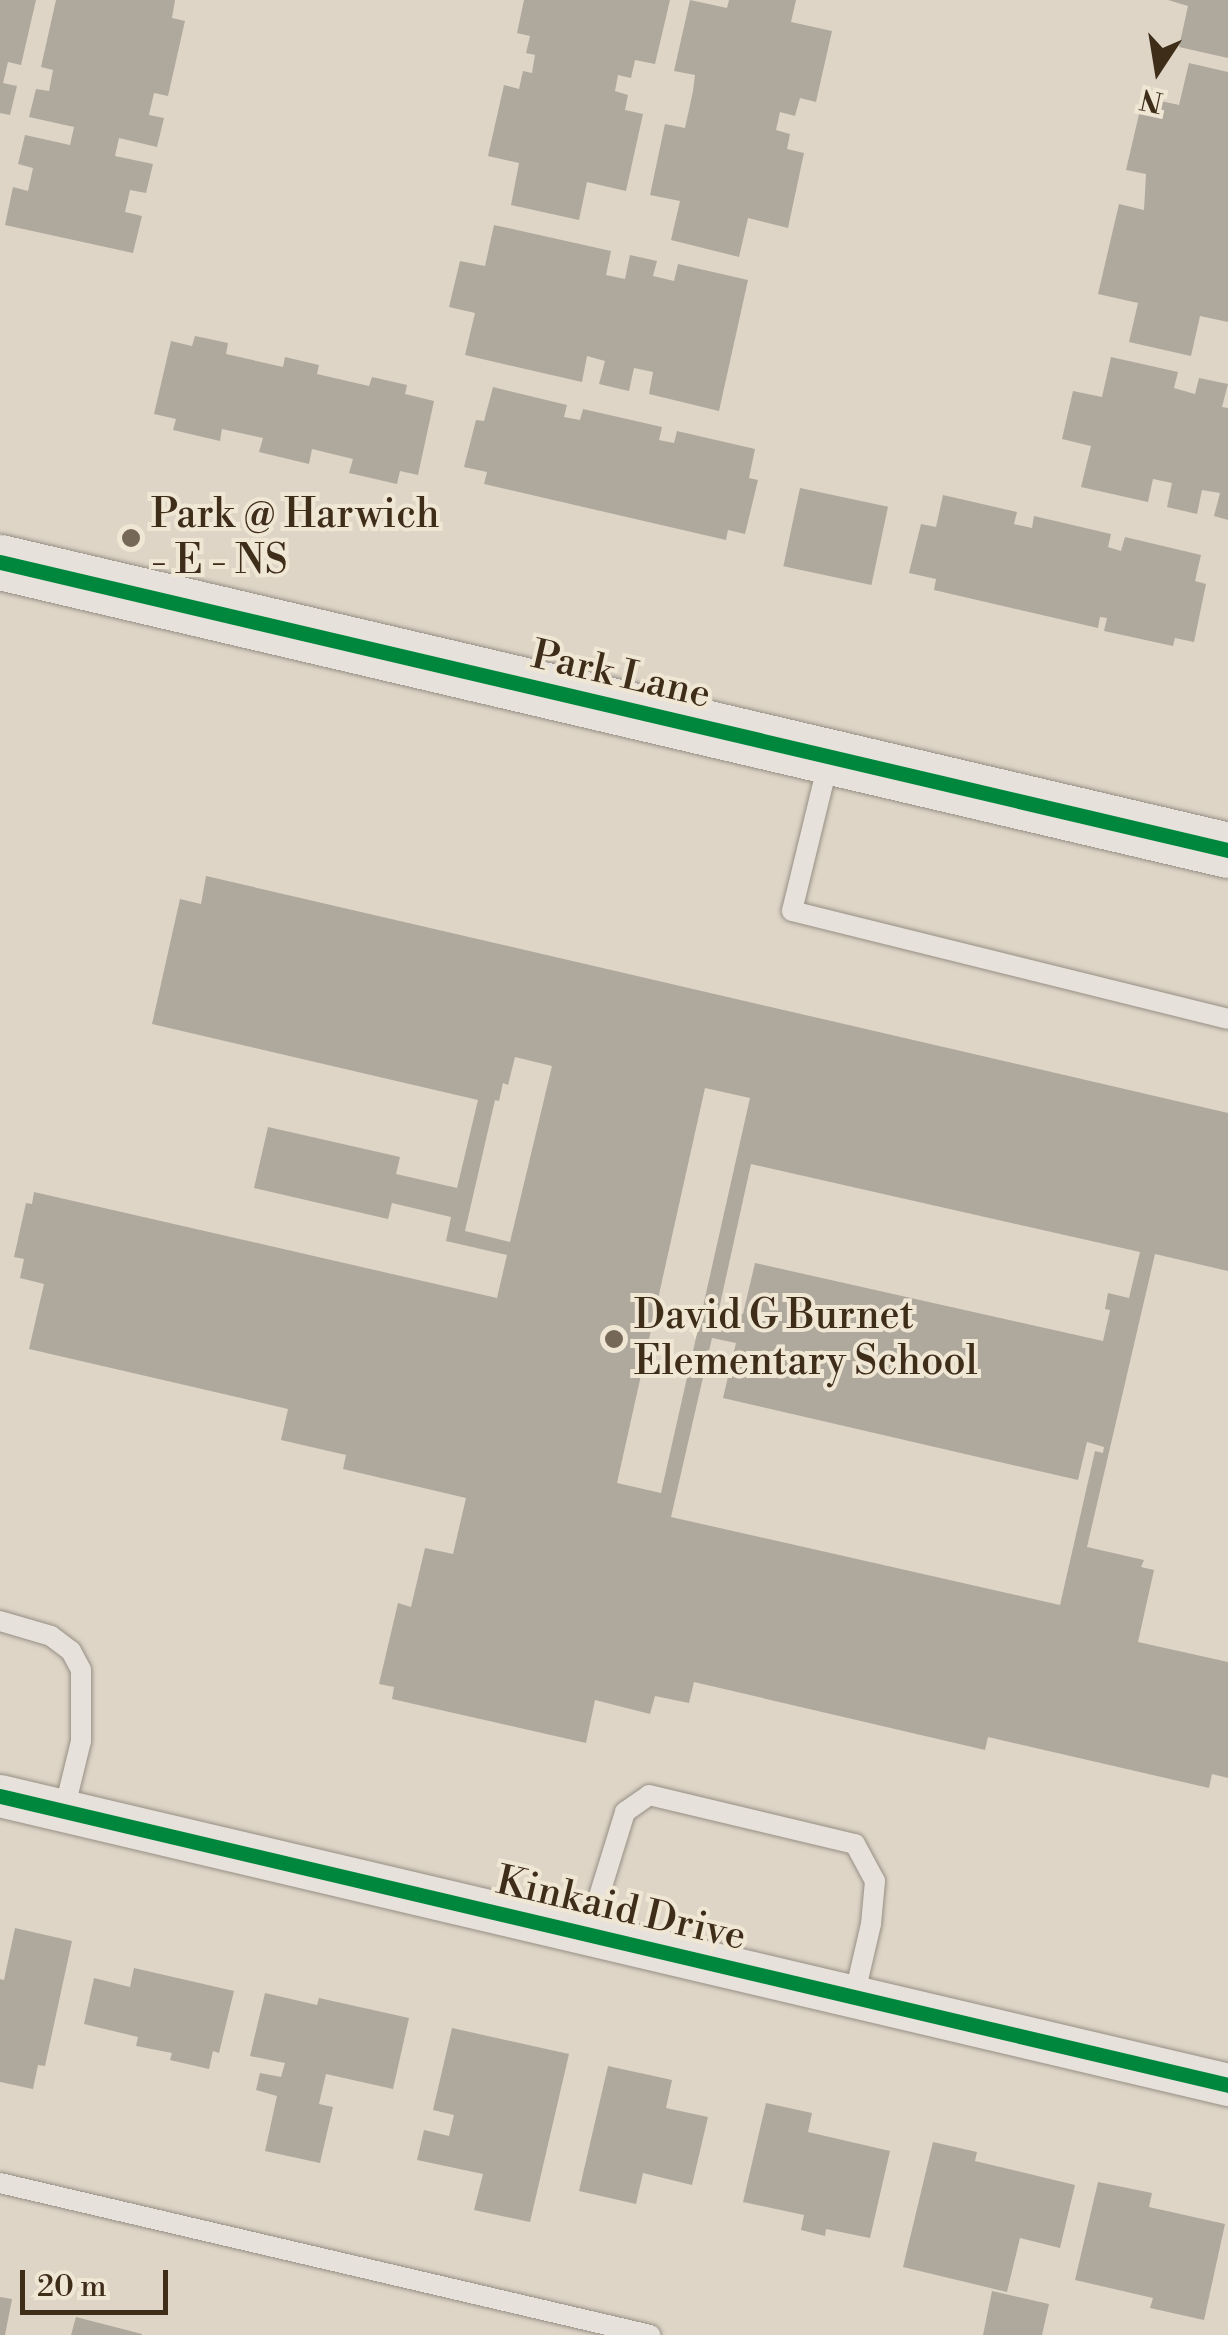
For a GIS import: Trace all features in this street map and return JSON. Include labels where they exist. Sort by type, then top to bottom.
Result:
[{"type":"street","name":"Park Lane","points":[[0,562],[1228,850]]},
{"type":"street","name":"Kinkaid Drive","points":[[0,1796],[1228,2085]]},
{"type":"lane","points":[[829,757],[792,910],[1228,1018]]},
{"type":"lane","points":[[0,1621],[51,1636],[70,1652],[82,1670],[81,1742],[64,1812]]},
{"type":"lane","points":[[587,1935],[624,1812],[648,1795],[855,1844],[875,1881],[871,1924],[854,1997]]},
{"type":"lane","points":[[0,2183],[650,2335]]},
{"type":"building","points":[[0,0],[36,0],[21,65],[8,62],[3,83],[17,86],[10,115],[0,113]]},
{"type":"building","points":[[56,0],[175,0],[172,18],[185,21],[168,96],[154,93],[149,115],[164,118],[157,147],[119,138],[115,156],[153,164],[146,193],[130,190],[125,212],[142,216],[133,253],[5,225],[13,187],[28,191],[33,168],[18,164],[25,135],[70,145],[74,127],[29,117],[36,89],[49,91],[53,70],[41,67]]},
{"type":"building","points":[[524,0],[670,0],[655,64],[635,60],[631,78],[618,75],[615,91],[628,95],[625,110],[643,114],[626,191],[587,182],[579,220],[511,205],[519,163],[488,156],[504,85],[519,89],[523,71],[532,73],[535,55],[526,53],[530,36],[517,33]]},
{"type":"building","points":[[690,0],[727,8],[729,0],[796,0],[791,22],[832,31],[816,102],[800,98],[795,116],[780,112],[776,130],[790,134],[787,149],[804,153],[788,228],[748,218],[739,257],[671,240],[680,201],[650,195],[665,124],[685,128],[693,91],[695,75],[674,71]]},
{"type":"building","points":[[1168,0],[1228,0],[1228,58],[1179,47],[1188,6]]},
{"type":"building","points":[[1189,63],[1228,72],[1228,322],[1200,316],[1191,356],[1129,342],[1138,303],[1098,294],[1119,204],[1144,210],[1146,174],[1126,170],[1143,97],[1179,105]]},
{"type":"building","points":[[494,225],[611,251],[606,275],[625,279],[630,255],[657,261],[653,276],[674,281],[678,264],[748,280],[719,411],[649,394],[653,372],[634,368],[629,391],[599,384],[605,361],[587,356],[582,382],[465,355],[475,313],[449,307],[460,261],[485,266]]},
{"type":"building","points":[[195,336],[228,343],[226,354],[283,367],[285,357],[319,365],[317,374],[369,386],[372,377],[407,385],[405,394],[434,401],[418,475],[400,471],[397,484],[349,473],[353,459],[312,449],[309,464],[259,452],[263,438],[222,429],[220,441],[173,430],[176,419],[154,414],[171,341],[192,346]]},
{"type":"building","points":[[1111,357],[1178,372],[1174,388],[1195,394],[1199,378],[1228,384],[1222,407],[1228,408],[1228,520],[1214,516],[1220,493],[1202,490],[1197,514],[1167,507],[1172,483],[1153,479],[1148,502],[1081,487],[1091,446],[1062,439],[1073,391],[1102,397]]},
{"type":"building","points":[[493,387],[567,405],[564,417],[580,420],[583,409],[662,427],[659,440],[674,443],[677,431],[755,449],[749,478],[758,480],[745,534],[728,530],[726,540],[484,484],[487,472],[464,467],[476,420],[484,421]]},
{"type":"building","points":[[800,488],[888,507],[871,585],[783,566]]},
{"type":"building","points":[[943,495],[1017,512],[1014,524],[1032,528],[1034,516],[1111,534],[1108,547],[1121,551],[1125,537],[1201,555],[1195,581],[1206,584],[1194,642],[1175,638],[1173,646],[1104,631],[1107,618],[1100,617],[1098,628],[934,590],[936,579],[909,573],[921,524],[936,527]]},
{"type":"building","points":[[206,876],[1228,1113],[1228,1271],[1155,1254],[1087,1547],[1144,1560],[1141,1567],[1154,1570],[1138,1642],[1228,1662],[1228,1778],[1212,1774],[1209,1788],[988,1737],[985,1750],[694,1682],[689,1703],[655,1696],[650,1714],[595,1700],[586,1743],[392,1699],[394,1687],[379,1684],[398,1603],[411,1607],[425,1548],[453,1554],[466,1498],[343,1469],[346,1455],[281,1440],[288,1409],[29,1349],[44,1284],[20,1278],[24,1259],[14,1257],[26,1203],[32,1204],[34,1192],[497,1298],[507,1255],[446,1241],[451,1217],[392,1203],[388,1219],[254,1188],[268,1127],[400,1157],[396,1174],[457,1188],[478,1100],[152,1024],[180,899],[201,904]],"holes":[[[515,1057],[552,1066],[510,1242],[465,1231],[495,1100],[499,1101],[503,1083],[508,1085]],[[705,1088],[750,1098],[661,1493],[617,1483]],[[751,1164],[1140,1252],[1129,1298],[1108,1293],[1105,1309],[1110,1310],[1103,1341],[755,1263],[743,1314],[719,1309]],[[712,1338],[736,1343],[723,1398],[1078,1480],[1087,1442],[1104,1447],[1103,1453],[1095,1451],[1060,1605],[671,1517]]]},
{"type":"building","points":[[15,1928],[72,1941],[45,2066],[38,2065],[33,2089],[0,2082],[0,1979],[4,1980]]},
{"type":"building","points":[[134,1968],[234,1991],[219,2053],[213,2051],[209,2069],[170,2060],[172,2053],[136,2046],[138,2037],[84,2024],[94,1978],[130,1987]]},
{"type":"building","points":[[265,1993],[317,2005],[319,1998],[409,2018],[393,2089],[326,2074],[319,2104],[333,2107],[320,2163],[265,2151],[277,2096],[256,2090],[260,2073],[281,2077],[285,2063],[250,2056]]},
{"type":"building","points":[[452,2028],[569,2054],[530,2222],[474,2210],[483,2174],[417,2160],[424,2130],[449,2136],[454,2115],[433,2110]]},
{"type":"building","points":[[608,2066],[672,2080],[666,2108],[708,2117],[692,2185],[643,2173],[636,2204],[579,2191]]},
{"type":"building","points":[[766,2103],[812,2113],[808,2132],[890,2151],[870,2238],[826,2229],[825,2236],[801,2230],[804,2215],[743,2202]]},
{"type":"building","points":[[933,2142],[977,2152],[975,2161],[1075,2185],[1060,2248],[1020,2238],[1007,2292],[903,2267]]},
{"type":"building","points":[[1098,2182],[1152,2193],[1149,2207],[1225,2224],[1204,2320],[1150,2308],[1153,2298],[1075,2280]]},
{"type":"building","points":[[992,2291],[1049,2304],[1042,2335],[983,2335]]},
{"type":"building","points":[[0,2297],[12,2299],[5,2335],[0,2335]]},
{"type":"building","points":[[76,2317],[142,2334],[142,2335],[71,2335]]},
{"type":"cycle path","points":[[0,562],[1228,850]]},
{"type":"cycle path","points":[[0,1796],[1228,2085]]},
{"type":"place","name":"Park @ Harwich - E - NS","points":[[131,538]]},
{"type":"place","name":"David G Burnet Elementary School","points":[[614,1339]]}]
